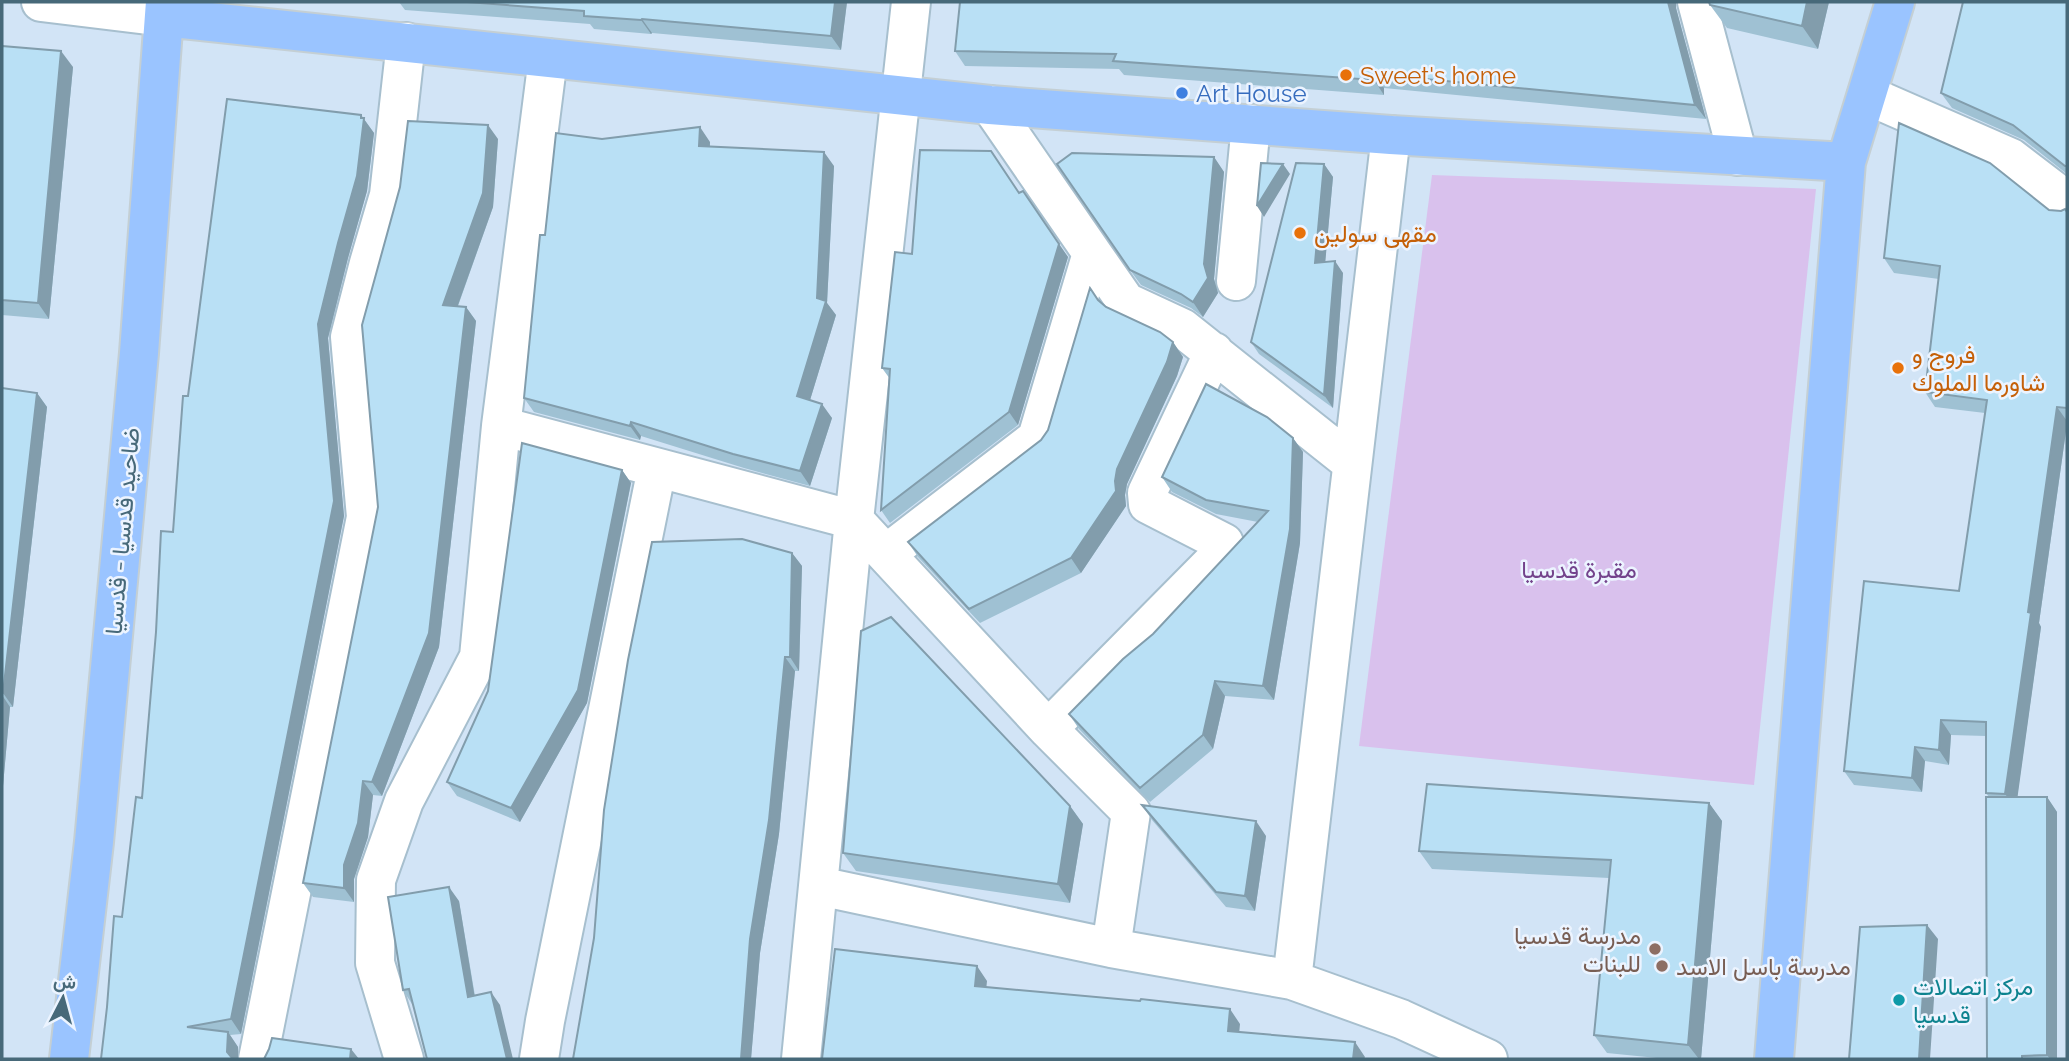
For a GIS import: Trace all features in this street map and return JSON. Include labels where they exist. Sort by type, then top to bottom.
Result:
[{"type":"main road","points":[[1774,1059],[1846,162],[1895,2]]},
{"type":"main road","points":[[165,9],[406,42],[990,105],[1391,135],[1846,162]]},
{"type":"main road","name":"ضاحيد قدسيا - قدسيا","points":[[69,1059],[94,842],[132,421],[165,9]]},
{"type":"street","points":[[41,2],[165,9]]},
{"type":"street","points":[[801,1059],[911,2]]},
{"type":"street","points":[[1697,2],[1738,156]]},
{"type":"street","points":[[258,1059],[366,517],[350,337],[389,195],[406,42]]},
{"type":"street","points":[[404,1059],[375,962],[376,880],[404,801],[479,657],[501,426],[548,58]]},
{"type":"street","points":[[1867,95],[2011,158],[2064,193]]},
{"type":"street","points":[[990,105],[1126,302],[1182,328],[1352,463]]},
{"type":"street","points":[[1236,281],[1251,124]]},
{"type":"street","points":[[1292,980],[1391,135]]},
{"type":"street","points":[[886,554],[1037,438],[1092,253]]},
{"type":"street","points":[[1048,729],[1226,549],[1224,542],[1148,504],[1147,494],[1214,352]]},
{"type":"street","points":[[501,426],[855,520],[1048,729],[1132,812],[1111,948]]},
{"type":"street","points":[[539,1059],[657,468]]},
{"type":"street","points":[[819,886],[1111,948],[1292,980],[1401,1019],[1488,1059]]},
{"type":"shaded area","points":[[2,2],[2067,2],[2067,1059],[2,1059]]},
{"type":"green space","name":"مقبرة قدسيا","points":[[1432,175],[1816,189],[1754,785],[1359,746]]},
{"type":"building","points":[[467,2],[835,2],[831,36],[584,16],[584,11]]},
{"type":"building","points":[[960,2],[1668,2],[1695,105],[1374,74],[1374,80],[1113,61],[1116,54],[955,51]]},
{"type":"building","points":[[1709,2],[1807,2],[1802,26],[1710,5]]},
{"type":"building","points":[[1963,2],[2067,2],[2067,166],[2013,125],[1941,93]]},
{"type":"building","points":[[2,46],[61,51],[38,303],[2,300]]},
{"type":"building","points":[[227,99],[361,115],[361,118],[364,118],[357,176],[318,324],[334,501],[231,1019],[187,1027],[228,1032],[227,1052],[233,1059],[101,1059],[114,916],[122,917],[136,797],[142,798],[156,632],[161,531],[173,532],[183,396],[188,396]]},
{"type":"building","points":[[408,121],[488,125],[483,193],[443,305],[466,307],[429,633],[372,782],[363,781],[358,823],[344,865],[344,888],[303,883],[378,507],[362,325],[400,187]]},
{"type":"building","points":[[1899,123],[1990,163],[2049,210],[2065,209],[2067,212],[2067,408],[2057,407],[2005,794],[1986,793],[1986,722],[1941,720],[1939,750],[1915,747],[1912,778],[1844,771],[1864,581],[1959,591],[1987,400],[1925,392],[1940,266],[1884,258]]},
{"type":"building","points":[[700,127],[699,146],[824,152],[817,298],[826,301],[797,396],[822,404],[800,471],[733,454],[631,422],[630,426],[524,398],[540,235],[545,235],[556,133],[602,139]]},
{"type":"building","points":[[920,150],[991,151],[1019,193],[1023,191],[1059,244],[1009,412],[881,510],[890,369],[882,368],[895,252],[912,254]]},
{"type":"building","points":[[1072,153],[1214,157],[1204,264],[1208,278],[1193,302],[1130,270],[1057,164]]},
{"type":"building","points":[[1261,163],[1283,164],[1257,206]]},
{"type":"building","points":[[1296,163],[1324,164],[1315,263],[1335,261],[1324,395],[1251,342]]},
{"type":"building","points":[[1090,288],[1106,307],[1160,332],[1173,342],[1167,362],[1117,469],[1116,491],[1071,558],[969,609],[908,542],[1041,440],[1048,430]]},
{"type":"building","points":[[1206,384],[1267,417],[1293,438],[1290,529],[1263,686],[1215,681],[1203,735],[1140,788],[1069,714],[1123,659],[1153,634],[1268,511],[1206,500],[1162,477]]},
{"type":"building","points":[[2,388],[37,393],[3,693],[2,693]]},
{"type":"building","points":[[522,443],[622,470],[578,690],[511,808],[447,782],[488,691]]},
{"type":"building","points":[[742,539],[792,553],[790,657],[785,657],[769,820],[750,939],[741,1059],[573,1059],[594,938],[604,810],[628,660],[652,542]]},
{"type":"building","points":[[891,617],[1070,806],[1058,884],[843,853],[861,631]]},
{"type":"building","name":"مدرسة باسل الاسد","points":[[1427,784],[1709,803],[1688,1045],[1594,1035],[1611,860],[1419,851]]},
{"type":"building","points":[[1986,797],[2047,797],[2047,1055],[2022,1056],[2022,1059],[1987,1059]]},
{"type":"building","points":[[1142,805],[1256,821],[1245,896],[1216,892]]},
{"type":"building","points":[[449,887],[468,997],[491,992],[507,1059],[427,1059],[409,989],[403,990],[388,897]]},
{"type":"building","name":"مركز اتصالات قدسيا","points":[[1927,925],[1919,1059],[1849,1059],[1860,927]]},
{"type":"building","points":[[835,949],[977,966],[975,986],[1230,1009],[1228,1031],[1355,1042],[1353,1059],[822,1059]]},
{"type":"building","points":[[272,1038],[351,1049],[350,1059],[264,1059]]},
{"type":"place","name":"Sweet's home","points":[[1346,75]]},
{"type":"place","name":"Art House","points":[[1182,93]]},
{"type":"place","name":"مقهى سولين","points":[[1300,233]]},
{"type":"place","name":"فروج و شاورما الملوك","points":[[1898,368]]},
{"type":"place","name":"مدرسة قدسيا للبنات","points":[[1655,949]]},
{"type":"place","name":"مدرسة باسل الاسد","points":[[1662,966]]},
{"type":"place","name":"مركز اتصالات قدسيا","points":[[1899,1000]]}]
